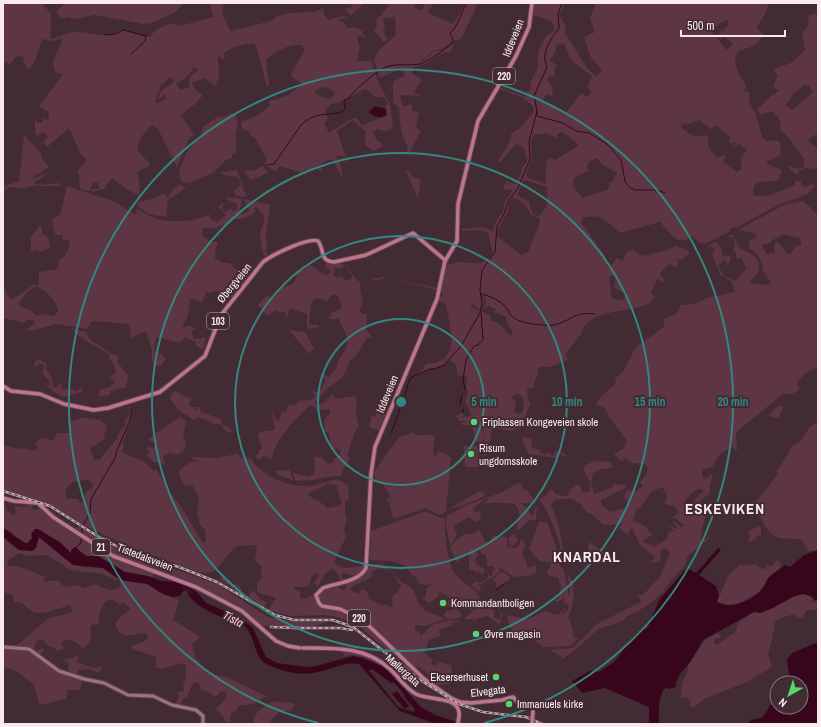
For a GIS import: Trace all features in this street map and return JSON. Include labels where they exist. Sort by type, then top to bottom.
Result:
[{"type":"main road","name":"Iddeveien","points":[[465,703],[451,698],[426,681],[384,640],[372,631],[363,620],[340,609],[322,606],[316,597],[319,591],[323,588],[360,575],[367,566],[371,474],[375,447],[437,299],[446,260],[458,241],[458,204],[476,127],[481,114],[512,64],[521,45],[529,27],[532,3]]},
{"type":"main road","name":"Øbergveien","points":[[3,386],[11,391],[40,394],[64,404],[93,410],[108,408],[160,392],[205,356],[221,315],[263,262],[308,241],[318,241],[324,257],[329,261],[334,262],[366,255],[413,234],[446,260]]},
{"type":"main road","name":"Tistedalsveien","points":[[3,498],[38,504],[53,517],[113,556],[192,585],[242,611]]},
{"type":"main road","name":"Møllergata","points":[[242,611],[276,641],[288,646],[302,648],[346,649],[369,655],[386,665],[409,690],[421,696],[443,699],[454,705],[459,710],[458,722]]},
{"type":"main road","points":[[3,646],[33,651],[58,670],[84,679],[104,683],[125,694],[132,696],[150,695],[174,706],[196,710],[203,716],[203,724]]},
{"type":"main road","name":"Elvegata","points":[[465,703],[514,698],[523,706],[531,704],[534,709],[533,724]]},
{"type":"shaded area","points":[[3,3],[42,3],[51,14],[50,38],[53,39],[74,32],[111,35],[120,30],[128,30],[135,34],[149,37],[156,30],[170,23],[180,26],[213,17],[210,3],[224,3],[222,12],[230,31],[271,21],[277,16],[290,13],[315,12],[323,8],[324,15],[328,20],[343,16],[348,18],[339,19],[338,21],[344,23],[347,28],[357,28],[362,31],[365,38],[360,36],[357,38],[360,47],[357,61],[371,61],[379,84],[390,104],[393,127],[387,131],[378,129],[373,132],[376,139],[384,146],[373,151],[365,145],[366,132],[353,120],[337,131],[346,157],[339,155],[336,156],[342,169],[342,178],[333,160],[326,161],[320,165],[322,170],[320,171],[316,166],[310,171],[304,170],[303,173],[280,166],[275,171],[264,165],[267,159],[254,137],[250,136],[250,132],[242,129],[241,122],[256,116],[270,106],[269,100],[282,98],[301,86],[301,83],[293,78],[291,74],[305,50],[302,45],[287,47],[266,59],[269,85],[267,87],[256,45],[252,43],[233,47],[224,53],[225,58],[222,60],[221,57],[218,56],[219,77],[215,86],[204,78],[192,83],[196,91],[203,95],[196,103],[181,115],[194,134],[189,139],[177,167],[159,131],[153,125],[143,135],[138,146],[140,153],[150,164],[148,168],[141,169],[137,173],[140,187],[139,195],[128,190],[112,178],[104,189],[91,192],[93,189],[99,189],[98,183],[93,182],[90,191],[80,189],[79,173],[77,173],[87,160],[80,153],[69,128],[47,147],[43,142],[48,137],[44,132],[37,136],[35,133],[35,120],[42,123],[44,118],[48,120],[49,112],[39,106],[63,74],[55,72],[53,62],[63,38],[53,41],[42,39],[35,61],[29,69],[25,67],[26,65],[23,62],[24,57],[16,56],[10,65],[6,62],[3,63]],"holes":[[[195,67],[198,70],[189,78],[190,87],[180,90],[176,83],[185,79]],[[171,77],[174,82],[161,91],[157,101],[165,94],[167,98],[157,104],[155,101],[160,88],[159,86]],[[322,87],[329,88],[335,94],[330,99],[321,97],[314,91]],[[365,89],[375,97],[384,97],[388,103],[385,107],[388,115],[362,126],[357,118],[351,119],[329,133],[324,123],[328,119],[325,111],[331,104],[338,103]]]},
{"type":"shaded area","points":[[65,3],[184,3],[174,13],[151,23],[143,24],[95,15],[74,19],[68,17],[62,19],[56,12]]},
{"type":"shaded area","points":[[354,3],[364,3],[351,15],[344,9],[350,8]]},
{"type":"shaded area","points":[[391,3],[417,3],[414,7],[420,11],[423,8],[424,3],[433,3],[428,13],[453,24],[466,3],[478,3],[461,39],[456,40],[442,49],[432,51],[426,58],[421,60],[422,62],[434,51],[441,51],[454,44],[450,52],[446,52],[424,64],[414,67],[412,73],[422,80],[414,92],[421,96],[400,95],[402,105],[405,106],[412,104],[412,111],[419,112],[416,128],[421,130],[408,157],[408,146],[404,139],[400,123],[399,108],[393,102],[393,82],[405,75],[401,68],[380,78],[374,60],[378,51],[396,35],[395,16],[389,19],[386,17],[383,18],[385,27],[383,31],[388,40],[384,42],[374,30],[377,27],[376,21]]},
{"type":"shaded area","points":[[533,3],[564,3],[562,11],[559,15],[566,27],[565,35],[583,62],[597,77],[602,70],[591,58],[584,37],[595,32],[590,18],[596,3],[768,3],[766,13],[757,28],[763,34],[760,39],[753,46],[741,50],[736,54],[735,58],[737,70],[746,85],[744,92],[749,91],[749,102],[756,114],[762,137],[767,141],[776,140],[780,143],[781,155],[766,162],[767,164],[782,170],[778,181],[758,182],[753,188],[753,195],[763,196],[774,193],[795,185],[795,181],[801,181],[801,185],[806,187],[811,184],[816,185],[808,194],[778,205],[735,228],[734,227],[729,230],[730,231],[705,244],[702,242],[700,243],[691,236],[686,240],[678,240],[672,236],[660,222],[620,233],[599,217],[583,218],[581,222],[605,256],[609,269],[617,258],[622,261],[627,252],[633,249],[642,256],[668,250],[676,246],[687,250],[690,253],[681,260],[673,258],[678,261],[677,268],[669,264],[660,273],[666,283],[658,279],[656,281],[651,293],[655,298],[649,303],[637,308],[608,313],[590,320],[584,326],[581,335],[578,336],[566,353],[565,356],[568,359],[566,361],[550,367],[541,367],[538,369],[538,375],[534,382],[535,387],[527,389],[528,401],[531,402],[523,422],[525,426],[511,431],[492,427],[488,453],[484,457],[482,446],[485,436],[483,428],[479,426],[462,425],[461,423],[466,421],[459,421],[456,416],[464,412],[463,417],[472,416],[465,401],[468,392],[466,387],[467,377],[457,375],[457,368],[454,362],[449,360],[443,365],[416,374],[422,371],[426,364],[437,362],[445,357],[449,351],[451,343],[450,324],[446,304],[440,302],[439,298],[440,296],[444,298],[441,291],[446,265],[458,262],[481,263],[489,259],[493,254],[488,232],[477,230],[462,231],[461,229],[482,227],[493,231],[495,223],[504,210],[505,202],[513,189],[503,190],[506,181],[515,184],[517,183],[523,166],[527,162],[524,148],[517,144],[500,162],[497,163],[508,145],[511,134],[519,129],[534,112],[533,106],[522,97],[499,89],[499,87],[526,97],[527,91],[530,91],[531,81],[538,68],[538,52],[546,36],[554,31],[554,26],[550,20],[533,15]],"holes":[[[727,19],[729,25],[724,29],[726,31],[721,30],[718,37],[721,39],[724,36],[733,44],[727,50],[710,30]],[[564,44],[572,61],[592,76],[587,87],[591,91],[591,94],[586,96],[581,93],[566,113],[542,102],[546,94],[553,97],[552,87],[547,79],[551,75],[556,78],[554,71],[557,66],[550,60],[556,51],[555,45]],[[699,120],[711,129],[716,125],[730,137],[729,141],[731,146],[733,142],[735,143],[734,147],[739,144],[747,150],[741,157],[742,169],[737,172],[723,162],[726,155],[717,157],[709,148],[709,139],[706,135],[695,137],[681,128],[683,123],[688,124]],[[562,132],[578,144],[578,146],[555,160],[550,158],[546,162],[546,184],[528,178],[526,174],[532,157],[531,142],[534,135],[547,133],[557,139],[557,134]],[[597,158],[602,164],[617,173],[612,182],[608,183],[610,187],[607,190],[583,198],[573,187],[574,178],[590,170],[587,167],[589,162]],[[524,180],[547,187],[547,206],[539,216],[533,215],[529,202],[517,195]],[[513,197],[525,204],[532,216],[539,218],[540,222],[528,252],[521,255],[497,236],[499,227],[509,207],[509,202]],[[609,276],[616,276],[614,287],[622,292],[626,292],[626,296],[622,300],[616,300],[611,296]],[[483,293],[486,301],[484,309],[488,306],[496,309],[494,313],[503,315],[513,331],[511,335],[508,334],[500,325],[490,320],[490,315],[470,307],[473,304],[481,311],[484,300],[480,294]],[[518,393],[524,399],[523,411],[519,415],[519,413],[514,412],[516,401],[512,399],[512,396]]]},
{"type":"shaded area","points":[[815,13],[818,15],[818,113],[816,114],[818,117],[818,133],[808,140],[818,150],[818,169],[806,168],[799,171],[797,175],[785,165],[800,169],[804,166],[804,159],[793,143],[780,129],[781,124],[777,115],[774,115],[773,111],[760,115],[757,109],[772,95],[779,91],[773,86],[778,76],[773,69],[791,63],[805,50],[802,32],[806,30],[809,21],[807,16]],"holes":[[[804,85],[809,86],[813,92],[792,110],[786,105],[793,94]]]},
{"type":"shaded area","points":[[231,113],[236,114],[238,129],[236,130],[236,152],[232,154],[232,158],[226,160],[214,172],[193,182],[185,183],[181,181],[179,172],[186,153],[201,135],[203,127],[219,116],[221,118]]},
{"type":"shaded area","points":[[24,135],[42,154],[41,157],[49,167],[33,177],[33,179],[51,171],[34,183],[39,185],[59,183],[61,186],[33,186],[24,188],[10,187],[3,191],[3,187],[19,181]]},
{"type":"shaded area","points":[[262,166],[268,171],[268,173],[251,180],[244,171],[256,170]]},
{"type":"shaded area","points":[[237,170],[246,196],[244,197],[236,196],[234,191],[241,185],[238,177],[227,176],[219,172]]},
{"type":"shaded area","points":[[407,170],[413,177],[421,179],[418,198],[406,172]]},
{"type":"shaded area","points":[[179,184],[186,188],[168,200],[166,217],[149,214],[137,206],[138,202],[152,199],[162,194],[166,195],[168,199],[170,193]]},
{"type":"shaded area","points":[[67,186],[120,205],[136,215],[137,208],[153,217],[172,221],[192,220],[209,214],[211,219],[217,222],[226,215],[218,207],[222,203],[224,204],[222,208],[225,212],[231,208],[232,211],[237,210],[237,204],[226,199],[228,197],[242,199],[239,213],[243,214],[250,211],[244,199],[270,205],[266,233],[267,250],[265,251],[268,254],[267,256],[264,256],[260,235],[264,217],[257,207],[254,208],[255,212],[248,217],[234,219],[211,229],[203,227],[202,235],[211,242],[218,242],[215,251],[215,258],[224,263],[229,263],[242,274],[248,275],[246,281],[232,298],[217,291],[206,293],[202,303],[190,298],[188,316],[182,327],[190,326],[196,329],[191,332],[194,339],[200,338],[201,341],[202,337],[206,338],[203,350],[196,345],[196,342],[185,337],[180,343],[156,337],[154,350],[166,358],[161,366],[154,366],[152,351],[146,331],[131,338],[129,324],[92,321],[87,329],[56,324],[35,330],[25,331],[34,324],[34,321],[28,319],[24,323],[3,318],[3,286],[10,299],[17,297],[33,285],[39,285],[39,272],[58,269],[59,260],[67,252],[70,240],[63,240],[62,235],[55,235],[52,220],[61,213]],"holes":[[[36,286],[47,293],[56,304],[58,312],[53,316],[43,314],[37,316],[32,311],[18,304],[29,290]]]},
{"type":"shaded area","points":[[803,201],[818,215],[818,367],[802,376],[797,385],[800,389],[798,391],[783,394],[740,429],[736,434],[737,451],[732,447],[721,453],[712,467],[703,469],[702,474],[704,479],[711,474],[713,475],[710,485],[710,494],[702,499],[699,507],[702,509],[705,507],[708,509],[701,532],[701,540],[705,540],[711,532],[707,540],[688,556],[684,567],[661,594],[647,606],[626,617],[623,621],[598,629],[574,651],[562,659],[561,656],[549,650],[573,648],[597,624],[639,603],[641,601],[637,595],[643,595],[660,577],[670,553],[665,548],[661,550],[660,560],[658,563],[649,561],[654,560],[655,557],[640,545],[632,528],[627,525],[631,528],[628,534],[619,529],[622,524],[603,525],[592,514],[588,513],[580,504],[570,498],[555,500],[551,505],[560,534],[563,549],[563,564],[560,545],[555,531],[548,514],[539,499],[546,496],[551,488],[555,494],[564,496],[567,496],[570,490],[578,484],[583,492],[590,491],[590,482],[583,469],[585,465],[596,461],[610,462],[613,468],[601,469],[593,474],[591,483],[594,494],[613,487],[613,484],[624,484],[627,487],[601,500],[601,504],[610,512],[626,508],[630,503],[623,497],[629,489],[631,492],[636,491],[643,486],[640,482],[646,475],[648,467],[645,464],[632,463],[626,458],[623,459],[622,462],[614,454],[623,449],[627,441],[609,417],[605,408],[596,405],[598,401],[616,384],[615,379],[624,370],[636,347],[664,327],[664,319],[676,314],[681,305],[695,304],[707,298],[735,292],[732,282],[720,274],[712,255],[715,250],[713,247],[709,248],[708,246],[716,242],[722,249],[722,258],[725,255],[730,256],[730,262],[727,264],[724,260],[718,266],[724,276],[736,281],[746,268],[741,257],[737,259],[736,257],[736,253],[733,249],[735,246],[733,237],[727,236],[733,235],[739,247],[753,255],[757,260],[759,271],[749,283],[768,285],[771,281],[768,279],[766,273],[762,272],[763,268],[760,259],[754,251],[749,248],[750,240],[755,239],[757,234],[738,230],[784,205]],"holes":[[[782,234],[800,238],[802,245],[796,246],[790,254],[788,254],[778,242],[774,244],[775,253],[766,254],[762,245],[769,243]],[[663,487],[667,496],[665,504],[675,506],[679,512],[672,518],[675,518],[685,526],[681,527],[675,522],[673,523],[679,529],[667,526],[676,531],[669,531],[667,538],[655,547],[642,541],[652,535],[645,526],[632,520],[634,519],[636,509],[640,508],[652,491]],[[698,489],[702,489],[703,492],[695,499],[693,510],[685,511],[684,504],[689,495]]]},
{"type":"shaded area","points":[[40,225],[42,234],[48,237],[50,248],[39,252],[38,250],[31,251],[31,237]]},
{"type":"shaded area","points":[[344,262],[356,279],[361,283],[360,287],[363,304],[359,311],[363,314],[367,314],[366,330],[371,334],[371,337],[367,338],[356,356],[350,361],[343,377],[329,387],[315,402],[317,405],[325,402],[332,394],[336,399],[355,396],[357,401],[356,415],[359,426],[354,435],[348,455],[350,460],[343,469],[342,476],[301,481],[295,480],[293,473],[309,477],[314,473],[314,456],[322,458],[328,464],[334,462],[334,458],[339,457],[341,449],[331,449],[329,434],[324,431],[325,418],[330,414],[329,409],[319,410],[310,405],[292,423],[277,444],[271,460],[265,455],[259,460],[255,456],[259,454],[259,451],[262,448],[258,435],[262,431],[272,431],[275,428],[271,410],[275,419],[279,421],[282,411],[286,413],[287,407],[290,404],[294,406],[300,401],[314,399],[315,396],[312,392],[314,391],[317,393],[326,381],[320,375],[322,374],[329,377],[336,369],[336,366],[346,347],[347,338],[339,319],[329,319],[332,312],[340,310],[342,305],[336,294],[332,295],[326,302],[322,298],[315,299],[311,304],[309,323],[310,325],[318,325],[319,327],[307,329],[307,314],[292,309],[289,310],[287,318],[285,312],[278,312],[275,310],[268,316],[258,305],[266,296],[272,297],[281,287],[292,285],[297,278],[295,270],[301,271],[310,265],[326,275],[332,272],[325,267],[326,264],[342,263],[344,268],[335,268],[333,275],[337,278],[341,276],[346,281],[351,279],[352,276]]},
{"type":"shaded area","points":[[381,277],[387,278],[371,281],[371,280]]},
{"type":"shaded area","points":[[391,279],[437,288],[437,290]]},
{"type":"shaded area","points":[[71,328],[86,332],[94,342],[113,355],[116,354],[119,361],[117,362],[128,375],[126,387],[111,391],[109,395],[99,397],[100,390],[109,387],[115,382],[110,377],[116,373],[114,365],[109,358],[110,355],[80,337]]},
{"type":"shaded area","points":[[289,330],[305,332],[314,349],[309,354]]},
{"type":"shaded area","points":[[40,360],[45,363],[47,371],[52,378],[53,387],[57,388],[59,384],[62,384],[61,389],[65,390],[69,388],[76,391],[81,388],[83,389],[82,392],[62,397],[54,392],[47,386],[49,385],[49,380],[42,374],[44,367],[42,363],[34,367],[35,361]]},
{"type":"shaded area","points":[[175,391],[191,398],[189,405],[191,407],[196,407],[195,409],[198,410],[198,407],[200,407],[201,412],[221,419],[222,425],[229,427],[232,432],[224,429],[220,424],[215,424],[198,417],[194,420],[177,408],[170,398],[172,393]]},
{"type":"shaded area","points":[[781,405],[783,408],[778,418],[769,416],[775,408]]},
{"type":"shaded area","points":[[131,406],[132,416],[123,442],[124,447],[121,451],[145,463],[153,471],[156,469],[167,487],[166,488],[182,508],[203,543],[206,540],[205,530],[200,524],[197,513],[199,497],[192,485],[187,486],[183,484],[178,471],[191,462],[200,461],[192,460],[192,457],[215,458],[237,454],[244,458],[251,458],[260,470],[281,482],[308,486],[338,479],[348,486],[349,499],[345,501],[345,514],[347,519],[344,528],[346,537],[334,562],[340,567],[344,568],[352,568],[365,564],[382,563],[402,582],[413,589],[419,604],[425,610],[445,619],[426,626],[416,625],[414,630],[420,633],[421,636],[432,625],[449,620],[461,621],[452,623],[453,625],[439,630],[440,636],[428,640],[428,645],[423,651],[432,660],[432,664],[435,666],[439,662],[451,665],[454,681],[449,684],[438,685],[421,668],[407,668],[360,627],[338,617],[325,615],[290,616],[268,610],[276,598],[257,592],[257,583],[262,578],[261,570],[263,568],[255,560],[257,548],[255,545],[238,546],[233,549],[214,572],[201,573],[123,544],[76,521],[57,508],[3,490],[3,443],[13,448],[32,451],[38,448],[35,443],[42,438],[54,441],[55,436],[58,433],[71,433],[67,422],[86,417],[100,420],[106,425],[107,431],[103,435],[105,439],[90,448],[94,459],[99,460],[117,439],[117,436],[126,424],[124,422],[131,413],[127,407]],"holes":[[[88,479],[93,485],[92,488],[86,491],[82,503],[79,502],[79,499],[67,499],[65,489],[74,481],[77,482]],[[327,484],[338,485],[337,489],[342,503],[338,506],[327,508],[308,494]],[[380,568],[386,570],[392,573],[398,584],[401,585],[397,593],[393,595],[392,608],[385,604],[383,606],[369,599],[367,591],[362,589],[358,594],[351,590],[351,587],[371,578],[373,571]],[[332,569],[336,571],[341,581],[344,580],[341,575],[343,573],[355,576],[349,580],[345,590],[341,590],[337,585],[303,599],[300,597],[300,592],[294,589],[294,587],[305,587],[310,584],[312,575],[317,573],[319,576],[314,583],[318,586],[325,574]]]},
{"type":"shaded area","points":[[375,408],[388,408],[379,431],[369,427],[372,416],[376,417]]},
{"type":"shaded area","points":[[180,417],[186,421],[183,436],[186,445],[184,450],[176,455],[171,453],[164,455],[163,458],[165,464],[154,462],[147,455],[150,451],[147,449],[148,446],[153,449],[155,444],[148,439]]},
{"type":"shaded area","points":[[818,421],[818,550],[808,551],[802,540],[782,538],[772,534],[757,512],[750,506],[761,496],[777,475],[777,471],[792,446],[801,441],[809,428]]},
{"type":"shaded area","points":[[473,427],[482,429],[484,436],[482,442],[475,442]]},
{"type":"shaded area","points":[[414,432],[416,436],[433,435],[435,438],[433,451],[435,457],[439,451],[451,457],[446,512],[439,515],[426,508],[393,519],[389,502],[386,500],[389,498],[389,495],[394,513],[390,496],[383,485],[376,482],[374,472],[399,437]]},
{"type":"shaded area","points":[[524,437],[531,439],[532,447],[538,449],[545,455],[549,452],[553,456],[555,452],[561,451],[566,456],[565,457],[560,454],[555,458],[529,454],[522,439]]},
{"type":"shaded area","name":"Risum ungdomsskole","points":[[464,446],[478,446],[479,467],[465,467]]},
{"type":"shaded area","points":[[290,470],[293,480],[278,475],[275,471]]},
{"type":"shaded area","points":[[518,483],[520,486],[519,483],[521,483],[524,491],[526,489],[537,503],[521,503],[530,512],[531,516],[534,514],[536,505],[537,506],[536,520],[529,520],[519,530],[516,529],[519,511],[516,505],[513,503],[492,503],[481,505],[489,499],[487,499],[476,506],[473,510],[475,513],[479,511],[481,515],[480,520],[476,522],[469,517],[453,526],[457,535],[450,546],[446,526],[447,516],[467,505],[500,493]]},
{"type":"shaded area","points":[[480,491],[484,492],[485,496],[455,509],[466,502],[452,509],[452,507]]},
{"type":"shaded area","points":[[3,502],[7,510],[12,515],[16,513],[14,506],[26,507],[27,503],[32,503],[32,509],[37,510],[40,506],[74,531],[80,526],[119,550],[217,584],[268,617],[294,622],[325,622],[304,627],[264,626],[253,620],[236,604],[221,599],[179,578],[161,573],[153,573],[153,577],[125,572],[98,556],[86,556],[79,551],[72,554],[61,543],[38,529],[35,529],[31,534],[32,538],[29,542],[25,543],[18,540],[12,532],[3,528]]},
{"type":"shaded area","points":[[423,512],[445,519],[445,531],[450,563],[457,577],[477,592],[477,594],[466,597],[447,598],[448,596],[439,592],[438,597],[429,603],[422,599],[426,596],[426,589],[432,584],[425,585],[418,583],[415,576],[411,575],[408,567],[392,561],[370,560],[371,531]]},
{"type":"shaded area","points":[[539,522],[547,522],[556,546],[559,564],[564,571],[569,596],[568,575],[573,584],[574,596],[572,608],[568,617],[572,626],[574,638],[579,637],[571,646],[543,647],[530,637],[529,629],[519,633],[514,633],[509,626],[507,615],[528,619],[545,611],[555,615],[561,613],[564,608],[563,615],[569,609],[568,605],[563,602],[564,589],[562,600],[556,602],[555,600],[558,599],[561,587],[558,577],[549,576],[547,571],[551,566],[550,562],[540,561],[529,549]]},
{"type":"shaded area","points":[[759,526],[761,528],[761,535],[755,537],[756,540],[749,542],[749,531]]},
{"type":"shaded area","points":[[479,530],[485,541],[489,542],[493,536],[507,537],[507,549],[511,545],[508,539],[514,533],[518,541],[509,549],[518,547],[521,540],[524,541],[525,547],[522,552],[528,568],[536,565],[536,572],[532,575],[514,577],[499,567],[499,572],[483,582],[482,587],[481,584],[478,584],[481,588],[479,591],[471,586],[475,582],[481,583],[488,577],[488,574],[492,576],[493,570],[490,569],[496,570],[492,566],[488,567],[485,554],[481,554],[480,549],[476,551],[478,553],[475,560],[477,565],[484,568],[484,574],[479,573],[481,572],[480,570],[477,573],[474,570],[469,571],[469,552],[457,562],[450,547],[463,535],[473,534]]},
{"type":"shaded area","points":[[38,537],[64,558],[82,567],[103,568],[120,580],[147,584],[163,594],[177,599],[179,601],[173,620],[200,637],[192,644],[196,659],[212,674],[226,677],[268,697],[263,697],[258,702],[252,704],[238,706],[237,710],[231,714],[230,722],[224,721],[224,717],[217,710],[214,711],[227,697],[226,693],[222,691],[215,697],[208,692],[201,690],[200,684],[195,682],[190,689],[187,698],[184,698],[179,706],[176,705],[179,696],[178,692],[184,691],[183,684],[186,679],[186,666],[183,663],[160,669],[155,667],[157,657],[132,649],[132,646],[143,642],[149,637],[146,633],[124,635],[121,633],[115,624],[121,616],[131,609],[123,602],[120,605],[115,601],[110,600],[106,601],[101,608],[99,624],[91,625],[90,640],[83,648],[69,639],[61,643],[64,649],[58,651],[51,646],[49,647],[47,644],[46,645],[43,639],[37,641],[34,647],[35,650],[42,648],[44,650],[38,657],[59,672],[82,681],[80,690],[67,690],[67,699],[47,704],[39,704],[34,685],[17,671],[3,667],[3,645],[15,647],[47,619],[72,612],[70,605],[42,613],[33,612],[23,604],[14,602],[13,595],[3,592],[3,541],[6,540],[15,548],[33,550],[36,548]],"holes":[[[19,553],[28,556],[47,555],[71,570],[102,574],[115,580],[120,580],[120,588],[110,590],[100,587],[98,584],[83,588],[78,585],[65,587],[57,580],[44,582],[43,580],[46,577],[24,568],[9,566],[7,564],[9,560]]]},
{"type":"shaded area","points":[[589,542],[604,552],[595,563],[587,557]]},
{"type":"shaded area","points":[[778,558],[781,567],[769,578],[760,591],[742,602],[730,606],[717,602],[729,574],[741,564],[743,566],[755,564],[760,568],[766,569],[767,565],[772,567]]},
{"type":"shaded area","points":[[500,573],[505,573],[511,578],[497,588],[496,582],[492,580]]},
{"type":"shaded area","points":[[224,575],[231,583],[240,586],[242,593],[220,580]]},
{"type":"shaded area","points":[[253,590],[260,599],[267,603],[264,607],[248,597]]},
{"type":"shaded area","points":[[479,594],[480,606],[471,611],[469,605],[460,608],[458,606],[448,607],[445,603],[447,601]]},
{"type":"shaded area","points":[[805,594],[814,599],[811,603],[818,602],[818,609],[806,611],[802,618],[797,617],[795,614],[780,618],[775,622],[768,654],[772,667],[747,682],[704,699],[693,708],[689,705],[691,701],[686,697],[681,698],[682,683],[688,670],[688,664],[707,638],[718,633],[721,637],[714,640],[714,644],[717,645],[735,632],[738,626],[736,624],[749,615],[753,610],[768,610],[798,595]]},
{"type":"shaded area","points":[[481,607],[487,607],[494,611],[494,618],[502,618],[500,624],[487,616],[478,618],[475,621],[472,620],[476,619],[464,619],[470,613],[473,614],[471,612]]},
{"type":"shaded area","points":[[458,609],[461,615],[460,618],[448,619],[443,616],[447,610],[449,612],[450,610]]},
{"type":"shaded area","points":[[341,651],[363,656],[382,666],[353,655],[343,656],[344,655]]},
{"type":"shaded area","points":[[79,654],[77,662],[93,668],[103,666],[99,673],[89,669],[79,670],[76,675],[68,670],[69,663],[64,661],[65,659],[73,658]]},
{"type":"shaded area","points":[[275,701],[295,704],[291,711],[284,711],[276,715],[270,724],[254,724],[253,721],[259,711],[264,706]]},
{"type":"water","points":[[375,106],[386,109],[386,115],[379,117],[371,114],[369,112]]},
{"type":"water","name":"Tista","points":[[3,528],[25,543],[28,543],[32,538],[31,534],[35,529],[38,529],[61,543],[71,553],[71,550],[75,547],[86,556],[98,556],[125,572],[148,576],[161,581],[175,582],[191,593],[197,592],[206,603],[239,617],[253,628],[266,657],[277,663],[306,667],[316,666],[353,656],[361,657],[384,667],[421,707],[435,715],[464,724],[436,724],[400,711],[359,664],[353,663],[341,665],[308,674],[288,672],[270,666],[262,661],[247,629],[242,625],[201,607],[190,597],[187,591],[184,590],[180,596],[172,597],[163,594],[147,584],[120,580],[103,568],[73,565],[39,537],[36,548],[32,551],[19,550],[3,536]],"holes":[[[372,669],[391,683],[394,682],[404,694],[404,697],[415,709],[414,712],[397,706],[369,671]]]},
{"type":"water","points":[[718,548],[721,550],[699,575],[716,586],[719,596],[717,602],[734,605],[753,597],[764,587],[768,578],[772,574],[785,565],[790,567],[804,555],[818,550],[818,600],[814,600],[811,596],[803,594],[792,597],[773,608],[760,613],[754,612],[703,640],[691,661],[680,674],[676,682],[676,687],[669,689],[666,687],[663,691],[659,705],[659,724],[642,724],[649,722],[649,707],[605,688],[582,693],[572,681],[590,671],[599,672],[614,662],[636,634],[647,628],[660,599],[687,568],[696,573]]},
{"type":"water","points":[[818,642],[818,724],[747,724],[751,720],[762,718],[769,708],[769,715],[809,715],[809,675],[789,675],[787,660],[792,653]]},
{"type":"water","points":[[397,691],[409,706],[405,709],[392,694]]},
{"type":"waterway","points":[[266,165],[274,164],[301,125],[316,116],[342,112],[345,109],[344,100],[349,98],[360,86],[382,69],[394,65],[420,64],[448,47],[453,41],[450,33],[455,27],[467,3]]},
{"type":"waterway","points":[[391,433],[410,378],[430,369],[435,369],[444,365],[461,346],[480,313],[482,303],[480,290],[482,270],[495,252],[497,226],[504,214],[509,200],[518,188],[530,159],[529,142],[537,111],[534,96],[547,67],[545,62],[547,46],[559,28],[558,14],[562,3]]},
{"type":"waterway","points":[[105,35],[116,34],[123,30],[146,36],[145,41],[131,54]]},
{"type":"waterway","points":[[537,112],[537,116],[563,123],[576,131],[589,133],[607,144],[621,160],[625,181],[629,187],[635,190],[657,190],[665,193]]},
{"type":"waterway","points":[[483,294],[503,304],[514,318],[539,325],[554,325],[577,315],[588,313],[595,314]]},
{"type":"waterway","points":[[465,390],[463,380],[466,360],[474,346],[478,345],[483,340],[481,313]]},
{"type":"waterway","points":[[460,405],[462,395]]},
{"type":"waterway","points":[[129,423],[132,412],[130,408]]},
{"type":"waterway","points":[[82,533],[82,527],[90,513],[91,499],[115,458],[128,425]]},
{"type":"waterway","points":[[75,549],[80,544],[82,537]]},
{"type":"waterway","name":"Tista","points":[[173,584],[182,585],[196,593]]},
{"type":"waterway","points":[[496,590],[504,584]]},
{"type":"railway","points":[[3,491],[50,506],[99,537],[126,551],[179,567],[217,582],[275,615],[294,620],[333,620],[353,627],[420,680],[459,704],[483,712],[526,717],[542,724]]},
{"type":"railway","points":[[271,627],[298,628]]},
{"type":"railway","points":[[292,628],[340,628],[352,630]]},
{"type":"place","name":"Friplassen Kongeveien skole","points":[[474,422]]},
{"type":"place","name":"Risum ungdomsskole","points":[[471,454]]},
{"type":"place","name":"Kommandantboligen","points":[[443,603]]},
{"type":"place","name":"Øvre magasin","points":[[476,634]]},
{"type":"place","name":"Ekserserhuset","points":[[496,677]]},
{"type":"place","name":"Immanuels kirke","points":[[509,704]]},
{"type":"district","name":"ESKEVIKEN","points":[[725,509]]},
{"type":"district","name":"KNARDAL","points":[[587,557]]}]
